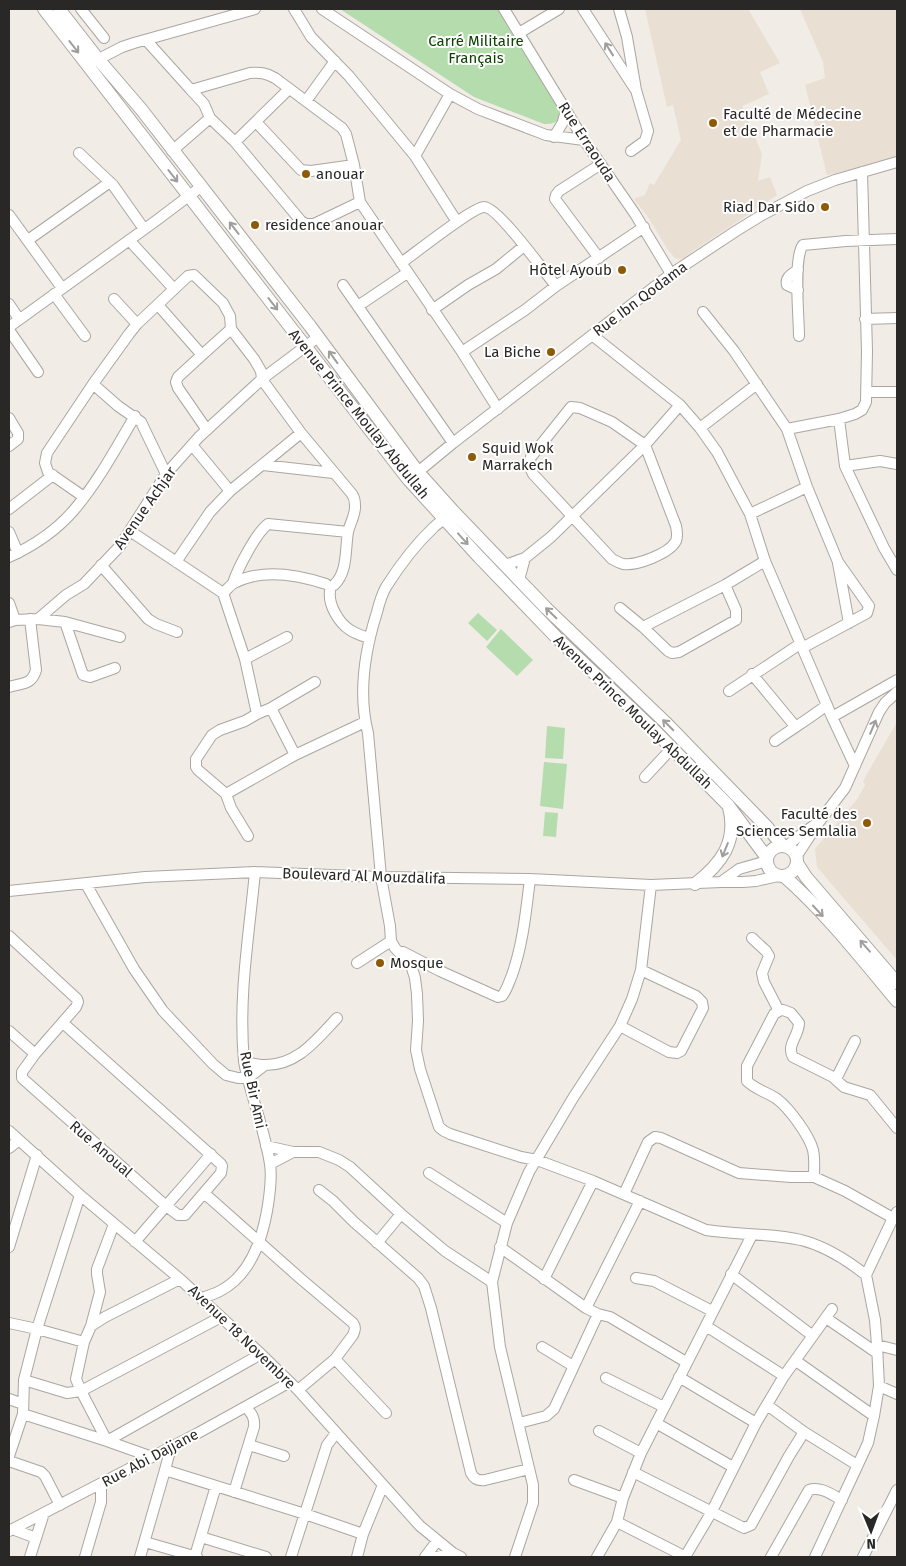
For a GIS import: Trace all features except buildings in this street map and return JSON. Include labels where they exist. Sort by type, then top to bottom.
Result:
[{"type":"main road","name":"Avenue Prince Moulay Abdullah","points":[[44,9],[93,62],[141,109],[172,151],[202,186],[318,337],[413,476]]},
{"type":"main road","name":"Avenue Prince Moulay Abdullah","points":[[59,9],[93,62],[189,196],[306,346],[413,476],[449,515],[504,565],[665,722],[785,846]]},
{"type":"main road","name":"Avenue Prince Moulay Abdullah","points":[[449,515],[486,564],[557,638],[672,748],[728,805],[767,859]]},
{"type":"main road","points":[[696,884],[714,869],[728,846],[731,817],[728,805]]},
{"type":"main road","points":[[897,983],[806,877],[793,851],[785,846],[771,850],[767,859],[770,870],[796,887],[849,943],[897,1001]]},
{"type":"main road","points":[[781,876],[792,872],[797,860]]},
{"type":"street","points":[[81,9],[104,38]]},
{"type":"street","points":[[93,62],[122,47],[243,10],[255,9]]},
{"type":"street","points":[[294,9],[311,37],[349,76],[414,156],[458,222]]},
{"type":"street","points":[[322,9],[450,94],[478,109],[554,137],[584,140]]},
{"type":"street","name":"Rue Erraouda","points":[[504,9],[584,140],[644,227],[671,274]]},
{"type":"street","points":[[519,33],[559,9]]},
{"type":"street","points":[[584,9],[636,90]]},
{"type":"street","points":[[619,9],[627,37],[636,90],[648,130],[645,141],[631,151]]},
{"type":"street","points":[[146,40],[204,104],[210,118],[235,142],[301,222],[314,224],[360,202]]},
{"type":"street","points":[[306,101],[335,61]]},
{"type":"street","points":[[191,90],[259,72],[275,78],[337,124],[346,134],[354,165],[360,202],[462,352],[498,409]]},
{"type":"street","points":[[235,142],[290,89]]},
{"type":"street","points":[[414,156],[450,94]]},
{"type":"street","points":[[554,137],[563,122],[566,110]]},
{"type":"street","points":[[172,151],[210,118]]},
{"type":"street","points":[[256,122],[301,170],[311,171],[354,165]]},
{"type":"street","points":[[79,153],[122,195],[144,230]]},
{"type":"street","name":"Rue Ibn Qodama","points":[[413,476],[671,274],[736,231],[807,191],[835,180],[897,162]]},
{"type":"street","points":[[599,258],[555,199],[559,191],[601,164]]},
{"type":"street","points":[[787,429],[839,420],[855,414],[862,410],[867,397],[862,172]]},
{"type":"street","points":[[28,240],[110,182]]},
{"type":"street","points":[[38,372],[9,328],[202,186]]},
{"type":"street","points":[[400,263],[479,208],[490,208],[510,229],[556,286]]},
{"type":"street","points":[[9,215],[28,240],[84,336]]},
{"type":"street","points":[[462,352],[644,227]]},
{"type":"street","points":[[799,336],[798,290],[786,283],[787,278],[798,270],[799,250],[802,245],[897,239]]},
{"type":"street","points":[[129,240],[174,290]]},
{"type":"street","points":[[432,310],[468,285],[496,269],[524,246]]},
{"type":"street","points":[[358,306],[407,273]]},
{"type":"street","points":[[84,497],[46,468],[47,452],[92,384],[137,324],[188,276],[194,275],[223,303],[230,316],[231,329],[254,358],[261,372],[262,379],[301,433],[355,500],[355,511],[348,532],[342,570],[338,582],[330,587]]},
{"type":"street","points":[[343,285],[453,443]]},
{"type":"street","points":[[114,299],[137,324]]},
{"type":"street","points":[[9,304],[19,319]]},
{"type":"street","points":[[158,305],[202,356]]},
{"type":"street","points":[[703,312],[734,351],[787,429],[807,486],[838,562],[849,622]]},
{"type":"street","points":[[865,319],[897,318]]},
{"type":"street","points":[[206,430],[176,382],[178,377],[231,329]]},
{"type":"street","points":[[592,335],[680,405],[700,428],[716,452],[750,514],[765,561],[855,766]]},
{"type":"street","name":"Avenue Achjar","points":[[34,619],[84,584],[111,556],[130,531],[166,474],[206,430],[262,379],[318,337]]},
{"type":"street","points":[[92,384],[141,422],[166,474]]},
{"type":"street","points":[[700,428],[757,384]]},
{"type":"street","points":[[867,397],[897,392]]},
{"type":"street","points":[[504,565],[525,558],[572,517],[645,445],[680,405]]},
{"type":"street","points":[[571,407],[580,408],[612,422],[645,445],[676,526],[676,542],[664,553],[632,564],[618,563],[572,517],[533,474],[529,465],[531,457],[571,407]]},
{"type":"street","points":[[9,532],[13,555],[32,546],[46,536],[74,511],[135,416]]},
{"type":"street","points":[[9,418],[18,433],[18,439],[9,446]]},
{"type":"street","points":[[839,420],[845,466],[884,548],[897,570]]},
{"type":"street","points":[[176,562],[210,512],[230,492],[301,433]]},
{"type":"street","points":[[192,445],[230,492]]},
{"type":"street","points":[[845,466],[880,462],[897,464]]},
{"type":"street","points":[[263,465],[333,473]]},
{"type":"street","points":[[9,509],[53,475]]},
{"type":"street","points":[[750,514],[807,486]]},
{"type":"street","points":[[449,515],[433,528],[403,562],[385,589],[369,638],[364,665],[365,722],[368,733],[381,877],[393,944],[411,964],[415,978],[418,1021],[416,1050],[420,1069],[439,1127],[444,1132],[537,1160],[593,1181],[706,1230],[803,1240],[850,1263],[866,1275]]},
{"type":"street","points":[[223,594],[233,583],[240,564],[268,524],[295,525],[348,532]]},
{"type":"street","points":[[130,531],[223,594],[245,659],[257,714]]},
{"type":"street","points":[[519,580],[525,558]]},
{"type":"street","points":[[643,627],[765,561]]},
{"type":"street","points":[[729,691],[752,674],[801,646],[867,613],[869,606],[838,562]]},
{"type":"street","points":[[101,565],[148,619],[177,632]]},
{"type":"street","points":[[233,583],[266,574],[314,580],[330,587]]},
{"type":"street","points":[[620,608],[668,651],[672,653],[679,652],[736,620],[736,610],[724,584]]},
{"type":"street","points":[[330,587],[329,599],[344,625],[357,634],[369,638]]},
{"type":"street","points":[[9,603],[12,621],[34,619],[65,622],[120,637]]},
{"type":"street","points":[[9,687],[30,681],[34,677],[36,670],[34,619]]},
{"type":"street","points":[[65,622],[83,675],[90,677],[116,668]]},
{"type":"street","points":[[245,659],[287,637]]},
{"type":"street","points":[[752,674],[796,726]]},
{"type":"street","points":[[832,717],[897,680]]},
{"type":"street","points":[[248,836],[226,794],[198,770],[196,759],[212,735],[245,721],[315,682]]},
{"type":"street","points":[[797,860],[819,822],[845,788],[879,712],[885,703],[897,692]]},
{"type":"street","points":[[774,741],[827,705]]},
{"type":"street","points":[[270,708],[295,756]]},
{"type":"street","points":[[226,794],[295,756],[365,722]]},
{"type":"street","points":[[645,777],[672,748]]},
{"type":"street","points":[[785,846],[819,822]]},
{"type":"street","name":"Boulevard Al Mouzdalifa","points":[[721,882],[740,869],[767,859]]},
{"type":"street","name":"Boulevard Al Mouzdalifa","points":[[9,891],[145,877],[255,872],[381,877],[530,879],[651,885],[756,881],[781,876]]},
{"type":"street","name":"Rue Bir Ami","points":[[206,1302],[231,1284],[253,1256],[260,1241],[266,1219],[269,1194],[270,1164],[244,1062],[243,992],[247,936],[255,872]]},
{"type":"street","points":[[393,944],[440,971],[498,997],[502,996],[509,983],[522,941],[530,879]]},
{"type":"street","points":[[86,884],[134,970],[164,1011],[213,1064],[226,1074],[238,1078],[248,1078],[265,1065]]},
{"type":"street","points":[[515,1557],[533,1503],[533,1485],[500,1347],[492,1282],[507,1223],[529,1172],[573,1098],[620,1026],[632,999],[641,970],[651,885]]},
{"type":"street","points":[[9,936],[76,999],[78,1005],[35,1054],[9,1031]]},
{"type":"street","points":[[752,938],[769,956],[762,973],[764,982],[779,1011]]},
{"type":"street","points":[[357,962],[393,944]]},
{"type":"street","points":[[620,1026],[669,1052],[677,1054],[682,1051],[703,1008],[702,1002],[696,996],[641,970]]},
{"type":"street","points":[[814,1177],[812,1147],[792,1114],[774,1098],[753,1087],[747,1081],[747,1066],[768,1023],[774,1014],[779,1011],[783,1010],[791,1013],[799,1023],[798,1032],[791,1045],[793,1057],[836,1079],[849,1090],[870,1095],[897,1128]]},
{"type":"street","points":[[244,1062],[265,1065],[286,1062],[300,1056],[337,1018]]},
{"type":"street","points":[[63,1023],[221,1164],[222,1172],[204,1193],[260,1241]]},
{"type":"street","points":[[836,1079],[855,1041]]},
{"type":"street","name":"Rue Anoual","points":[[35,1054],[22,1072],[24,1082],[165,1205],[178,1215],[185,1215],[204,1193]]},
{"type":"street","name":"Avenue 18 Novembre","points":[[9,1131],[206,1302],[261,1354],[294,1386],[420,1526],[457,1555]]},
{"type":"street","points":[[624,1194],[648,1142],[655,1137],[739,1173],[814,1177],[895,1215],[866,1275],[876,1320],[879,1386],[868,1443],[815,1557]]},
{"type":"street","points":[[9,1148],[19,1140]]},
{"type":"street","points":[[266,1146],[293,1152],[319,1152],[339,1160],[350,1167],[445,1251],[492,1282]]},
{"type":"street","points":[[270,1164],[293,1152]]},
{"type":"street","points":[[135,1242],[211,1154]]},
{"type":"street","points":[[9,1246],[37,1155]]},
{"type":"street","points":[[429,1173],[507,1223]]},
{"type":"street","points":[[544,1279],[593,1181]]},
{"type":"street","points":[[319,1190],[377,1243],[410,1270],[424,1286],[473,1476],[482,1480],[529,1469]]},
{"type":"street","points":[[9,1456],[23,1408],[24,1380],[37,1329],[80,1194]]},
{"type":"street","points":[[586,1308],[640,1201]]},
{"type":"street","points":[[377,1243],[401,1214]]},
{"type":"street","points":[[107,1441],[80,1391],[76,1379],[84,1342],[91,1326],[100,1292],[97,1268],[114,1224]]},
{"type":"street","points":[[597,1557],[617,1522],[623,1498],[641,1453],[752,1234]]},
{"type":"street","name":"Rue Abi Dajjane","points":[[10,1530],[246,1407],[294,1386],[335,1358],[355,1331],[353,1323],[260,1241]]},
{"type":"street","points":[[500,1247],[586,1308],[610,1317],[686,1362]]},
{"type":"street","points":[[731,1274],[814,1336]]},
{"type":"street","points":[[636,1278],[654,1281],[712,1311]]},
{"type":"street","points":[[91,1326],[180,1279]]},
{"type":"street","points":[[617,1522],[686,1557],[711,1513],[756,1424],[784,1376],[832,1309]]},
{"type":"street","points":[[519,1423],[540,1418],[554,1409],[598,1314]]},
{"type":"street","points":[[24,1380],[67,1393],[80,1391],[221,1317]]},
{"type":"street","points":[[826,1318],[877,1349],[897,1350]]},
{"type":"street","points":[[9,1323],[84,1342]]},
{"type":"street","points":[[706,1326],[784,1376]]},
{"type":"street","points":[[542,1347],[573,1366]]},
{"type":"street","points":[[107,1441],[261,1354]]},
{"type":"street","points":[[335,1358],[386,1412]]},
{"type":"street","points":[[796,1361],[874,1416]]},
{"type":"street","points":[[679,1377],[756,1424]]},
{"type":"street","points":[[606,1378],[664,1407]]},
{"type":"street","points":[[879,1386],[897,1394]]},
{"type":"street","points":[[9,1399],[23,1408],[152,1457]]},
{"type":"street","points":[[767,1405],[804,1432],[857,1465]]},
{"type":"street","points":[[234,1492],[255,1423],[253,1414],[246,1407]]},
{"type":"street","points":[[656,1423],[733,1467]]},
{"type":"street","points":[[599,1431],[641,1453]]},
{"type":"street","points":[[633,1472],[711,1513],[744,1528],[750,1527],[804,1432]]},
{"type":"street","points":[[291,1557],[326,1446],[336,1433]]},
{"type":"street","points":[[249,1445],[284,1456]]},
{"type":"street","points":[[140,1557],[171,1447]]},
{"type":"street","points":[[9,1462],[41,1472],[60,1505]]},
{"type":"street","points":[[165,1470],[363,1534]]},
{"type":"street","points":[[574,1480],[623,1498]]},
{"type":"street","points":[[85,1557],[101,1502],[101,1484]]},
{"type":"street","points":[[357,1557],[363,1534],[383,1485]]},
{"type":"street","points":[[145,1542],[196,1557],[216,1486]]},
{"type":"street","points":[[772,1557],[809,1490],[814,1488],[821,1489],[842,1500]]},
{"type":"street","points":[[863,1557],[897,1490]]},
{"type":"street","points":[[30,1557],[44,1513]]},
{"type":"street","points":[[10,1530],[36,1538]]},
{"type":"street","points":[[201,1537],[239,1554],[266,1557]]},
{"type":"street","points":[[425,1557],[437,1541]]},
{"type":"street","points":[[436,1557],[457,1555]]},
{"type":"shaded area","name":"Faculté de Médecine et de Pharmacie","points":[[645,9],[748,9],[780,63],[760,72],[769,94],[742,106],[762,154],[758,181],[770,177],[777,195],[685,258],[680,259],[675,258],[668,250],[648,217],[634,199],[645,195],[650,183],[654,185],[681,140],[673,105],[667,107]]},
{"type":"shaded area","points":[[800,9],[897,9],[897,158],[827,175],[805,85],[825,78],[823,62]]},
{"type":"shaded area","name":"Faculté des Sciences Semlalia","points":[[897,722],[897,960],[817,867],[815,849],[858,798],[865,785],[863,781]]},
{"type":"green space","name":"Carré Militaire Français","points":[[340,9],[498,9],[558,108],[559,119],[552,124],[544,124],[474,97]]},
{"type":"green space","points":[[478,613],[497,630],[487,641],[468,623]]},
{"type":"green space","points":[[501,629],[533,660],[517,676],[486,647]]},
{"type":"green space","points":[[547,726],[565,728],[563,759],[545,758]]},
{"type":"green space","points":[[544,762],[567,764],[563,809],[540,806]]},
{"type":"green space","points":[[545,812],[558,813],[556,837],[543,836]]},
{"type":"place","name":"Faculté de Médecine et de Pharmacie","points":[[713,123]]},
{"type":"place","name":"anouar","points":[[306,174]]},
{"type":"place","name":"Riad Dar Sido","points":[[825,207]]},
{"type":"place","name":"residence anouar","points":[[255,225]]},
{"type":"place","name":"Hôtel Ayoub","points":[[622,270]]},
{"type":"place","name":"La Biche","points":[[551,352]]},
{"type":"place","name":"Squid Wok Marrakech","points":[[472,457]]},
{"type":"place","name":"Faculté des Sciences Semlalia","points":[[867,823]]},
{"type":"place","name":"Mosque","points":[[380,963]]}]
